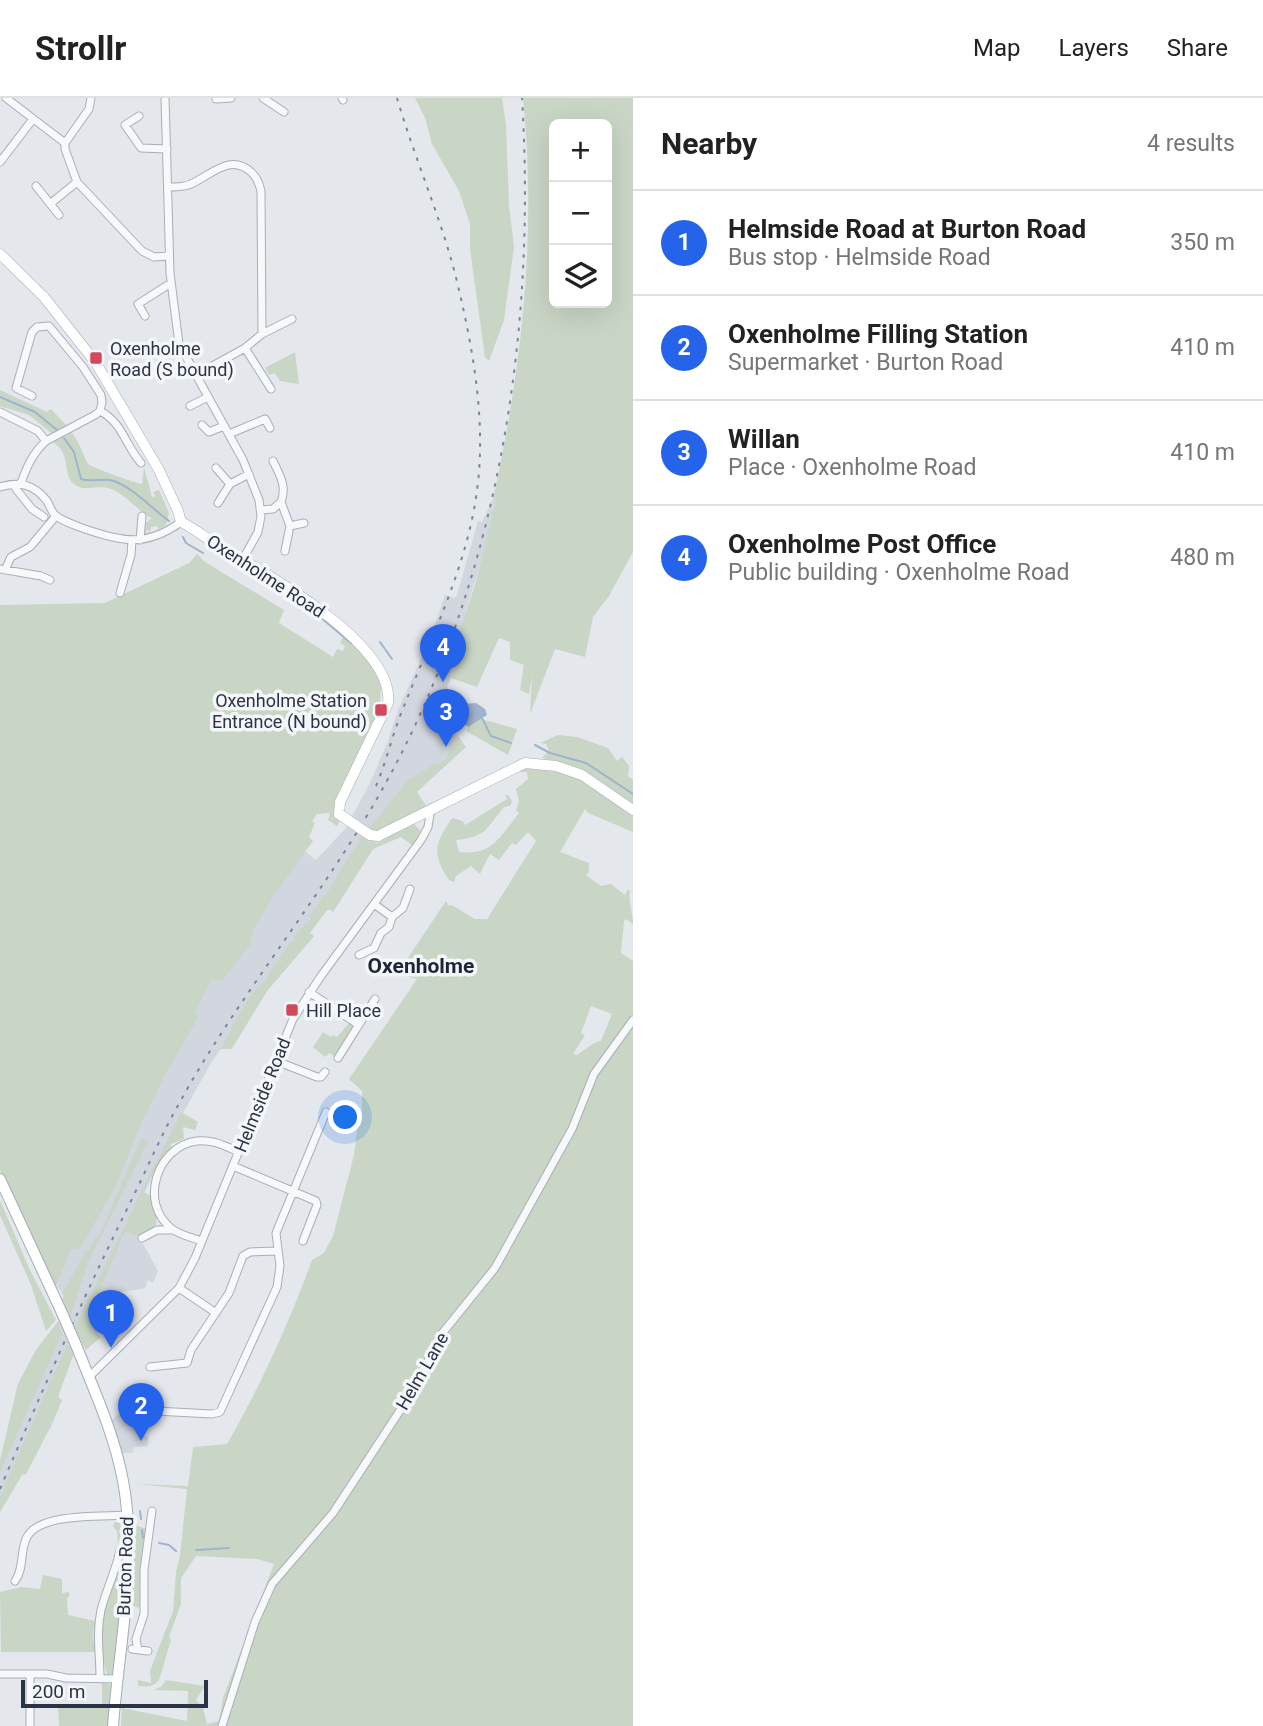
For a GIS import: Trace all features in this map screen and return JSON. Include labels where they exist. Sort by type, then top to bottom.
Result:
[{"type":"main road","points":[[0,254],[44,297],[96,363],[159,470],[181,522]]},
{"type":"main road","name":"Oxenholme Road","points":[[181,522],[328,615],[373,660],[385,681],[388,696],[386,708],[340,802],[339,814],[370,835],[378,836],[508,770],[530,762],[556,766],[582,775],[633,810]]},
{"type":"main road","name":"Burton Road","points":[[0,1179],[76,1345],[114,1443],[123,1481],[128,1515],[128,1548],[113,1726]]},
{"type":"street","points":[[6,98],[65,143]]},
{"type":"street","points":[[91,98],[89,109],[65,143],[76,182],[142,251],[155,257],[169,256]]},
{"type":"street","points":[[165,98],[169,256],[179,344],[249,474],[261,510],[258,532],[243,559]]},
{"type":"street","points":[[216,99],[231,98]]},
{"type":"street","points":[[262,98],[284,112]]},
{"type":"street","points":[[139,116],[125,125],[141,148],[167,149]]},
{"type":"street","points":[[1,165],[33,119]]},
{"type":"street","points":[[168,187],[194,183],[217,169],[233,164],[246,167],[257,178],[261,192],[262,334]]},
{"type":"street","points":[[50,204],[76,182]]},
{"type":"street","points":[[36,186],[59,215]]},
{"type":"street","points":[[145,316],[138,304],[171,283]]},
{"type":"street","points":[[196,375],[245,348],[262,334],[292,319]]},
{"type":"street","points":[[33,396],[16,388],[32,332],[37,327],[49,326],[83,367],[101,395],[100,411]]},
{"type":"street","points":[[245,348],[271,389]]},
{"type":"street","points":[[190,406],[208,397]]},
{"type":"street","points":[[0,411],[38,431],[46,441]]},
{"type":"street","points":[[19,486],[30,459],[46,441],[100,411]]},
{"type":"street","points":[[100,411],[117,423],[141,463]]},
{"type":"street","points":[[229,434],[265,419],[270,428]]},
{"type":"street","points":[[202,425],[209,432],[224,426]]},
{"type":"street","points":[[261,510],[273,509],[284,496],[283,482],[273,461]]},
{"type":"street","points":[[216,468],[230,484]]},
{"type":"street","points":[[218,503],[230,484],[249,474]]},
{"type":"street","points":[[1,486],[19,486],[41,495],[56,516],[93,531],[136,540],[163,535],[181,522]]},
{"type":"street","points":[[19,486],[30,506],[44,517]]},
{"type":"street","points":[[30,506],[41,495]]},
{"type":"street","points":[[281,502],[290,526],[285,551]]},
{"type":"street","points":[[50,580],[3,570],[11,558],[30,547],[56,516]]},
{"type":"street","points":[[120,593],[142,516]]},
{"type":"street","points":[[290,526],[304,523]]},
{"type":"street","name":"Helmside Road","points":[[89,1377],[179,1288],[188,1274],[293,1019],[426,831],[431,808]]},
{"type":"street","points":[[359,955],[374,948],[381,933],[400,912],[411,890]]},
{"type":"street","points":[[374,904],[392,918]]},
{"type":"street","points":[[374,948],[381,954]]},
{"type":"street","points":[[310,992],[359,1025]]},
{"type":"street","points":[[338,1058],[375,999]]},
{"type":"street","name":"Helm Lane","points":[[222,1726],[255,1622],[272,1584],[333,1513],[416,1386],[440,1336],[495,1268],[572,1129],[594,1074],[633,1020]]},
{"type":"street","points":[[276,1061],[317,1077],[321,1077],[325,1072]]},
{"type":"street","points":[[155,1411],[212,1414],[220,1412],[273,1297],[279,1273],[276,1233],[325,1121],[326,1112]]},
{"type":"street","points":[[173,1230],[163,1219],[155,1197],[158,1172],[169,1155],[181,1146],[197,1141],[213,1142],[239,1152]]},
{"type":"street","points":[[233,1166],[318,1203],[303,1241]]},
{"type":"street","points":[[157,1230],[163,1219]]},
{"type":"street","points":[[142,1238],[157,1230],[173,1230],[202,1241]]},
{"type":"street","points":[[150,1367],[187,1363],[191,1350],[229,1293],[245,1254],[277,1251]]},
{"type":"street","points":[[179,1288],[216,1313]]},
{"type":"street","points":[[148,1651],[135,1649],[144,1614],[144,1570],[152,1511]]},
{"type":"street","points":[[15,1581],[20,1572],[26,1537],[38,1525],[58,1520],[128,1515]]},
{"type":"street","points":[[141,1524],[151,1526]]},
{"type":"street","name":"Burton Road","points":[[100,1678],[98,1631],[102,1608],[120,1550]]},
{"type":"street","points":[[124,1611],[144,1614]]},
{"type":"street","points":[[0,1674],[118,1679]]},
{"type":"street","points":[[30,1676],[30,1726]]},
{"type":"shaded area","points":[[493,499],[496,500],[485,548],[463,620],[465,642],[447,687],[451,697],[449,715],[441,721],[458,736],[445,759],[417,792],[426,806],[380,830],[376,844],[333,912],[328,909],[315,925],[310,933],[314,936],[267,991],[231,1049],[221,1049],[211,1063],[183,1113],[125,1232],[138,1237],[146,1249],[158,1271],[153,1283],[147,1280],[146,1287],[142,1289],[97,1295],[63,1381],[58,1397],[62,1400],[51,1427],[26,1474],[22,1475],[0,1512],[0,1461],[18,1384],[36,1350],[59,1320],[62,1313],[61,1300],[64,1296],[57,1286],[72,1247],[175,1021],[293,849],[306,852],[316,860],[345,829],[370,783],[388,741],[445,595],[454,598],[457,595],[478,521],[482,522]]},
{"type":"shaded area","points":[[117,1415],[138,1416],[137,1436],[148,1436],[148,1446],[134,1447],[133,1453],[120,1453],[110,1422]]},
{"type":"green space","points":[[415,98],[502,98],[514,247],[504,320],[489,361],[485,357],[482,336],[470,249],[470,224],[459,191],[432,144],[425,118]]},
{"type":"green space","points":[[523,98],[633,98],[633,552],[609,596],[593,617],[585,657],[555,649],[530,714],[532,676],[529,694],[520,690],[524,665],[510,660],[510,642],[499,638],[477,687],[451,678],[462,650],[454,647],[475,585],[496,500],[493,499],[519,350],[528,198]]},
{"type":"green space","points":[[295,352],[299,384],[280,381],[275,373],[269,375],[265,368]]},
{"type":"green space","points":[[0,390],[47,412],[51,409],[67,426],[51,433],[29,415],[0,406]]},
{"type":"green space","points":[[72,433],[91,466],[142,484],[144,467],[152,497],[155,496],[153,492],[159,490],[169,513],[166,525],[159,529],[157,526],[151,527],[150,532],[145,529],[147,533],[144,534],[146,523],[152,518],[122,495],[106,488],[83,488],[75,485],[68,476],[63,453],[53,442]]},
{"type":"green space","points":[[197,554],[205,562],[284,610],[279,623],[333,657],[337,649],[343,651],[345,646],[340,643],[344,635],[376,669],[381,684],[380,713],[335,814],[340,821],[337,826],[328,820],[330,813],[317,814],[312,821],[315,823],[309,837],[313,841],[274,895],[253,930],[250,945],[222,981],[211,979],[195,1012],[199,1016],[140,1126],[117,1184],[79,1250],[72,1248],[54,1287],[0,1170],[0,605],[105,603],[189,563]]},
{"type":"green space","points":[[474,717],[517,729],[508,755],[466,731]]},
{"type":"green space","points":[[558,735],[577,737],[608,748],[617,761],[622,757],[629,766],[628,777],[633,779],[633,805],[584,770],[542,758],[549,750],[546,744],[540,743]]},
{"type":"green space","points":[[458,736],[466,747],[417,792],[426,806],[375,833],[369,829],[407,781],[445,759]]},
{"type":"green space","points":[[522,769],[538,769],[572,775],[633,814],[633,832],[588,813],[585,809],[560,852],[589,863],[589,872],[586,875],[601,886],[611,884],[625,895],[628,889],[633,920],[633,924],[626,919],[624,921],[621,953],[633,961],[633,1726],[121,1726],[122,1708],[187,1721],[188,1691],[154,1690],[166,1680],[205,1686],[196,1700],[203,1708],[207,1724],[219,1721],[223,1698],[274,1564],[257,1559],[196,1556],[181,1578],[181,1604],[169,1637],[171,1640],[159,1680],[150,1686],[138,1686],[138,1680],[151,1683],[150,1671],[173,1611],[187,1489],[137,1484],[188,1486],[193,1447],[227,1444],[239,1422],[274,1354],[312,1260],[324,1253],[333,1236],[354,1155],[358,1122],[362,1118],[362,1091],[349,1079],[417,979],[397,974],[446,901],[449,906],[452,905],[475,919],[487,919],[536,841],[528,832],[516,845],[512,843],[499,860],[490,854],[480,874],[471,866],[456,876],[454,882],[449,880],[439,862],[439,841],[452,818],[463,821],[465,825],[507,799],[505,795],[509,795],[512,802],[510,806],[504,807],[484,831],[474,837],[456,840],[459,852],[470,852],[487,848],[500,837],[519,813],[516,810],[519,802],[516,789],[528,779],[527,772],[517,772]],"holes":[[[591,1006],[612,1014],[601,1041],[577,1055],[573,1054],[585,1035],[581,1033]]]},
{"type":"green space","points":[[412,822],[421,831],[412,845],[401,837],[373,849],[333,912],[328,909],[310,933],[314,936],[267,991],[231,1049],[221,1049],[247,1001],[266,981],[290,943],[294,942],[294,937],[311,919],[309,916],[354,852],[361,836],[376,844]]},
{"type":"green space","points":[[350,1022],[353,1028],[334,1056],[329,1053],[325,1057],[313,1047],[323,1032],[337,1037]]},
{"type":"green space","points":[[181,1112],[198,1122],[195,1130],[183,1127],[184,1139],[171,1144],[172,1150],[159,1161],[144,1192],[153,1197],[157,1213],[156,1225],[138,1237],[125,1232],[98,1294],[112,1292],[118,1299],[114,1302],[118,1307],[110,1314],[116,1321],[112,1325],[102,1322],[99,1325],[102,1329],[97,1333],[101,1337],[86,1350],[74,1328]]},
{"type":"green space","points":[[141,1138],[148,1141],[87,1265],[70,1318],[61,1300],[64,1296],[62,1293],[85,1254],[85,1249],[89,1251],[100,1234]]},
{"type":"green space","points":[[0,1200],[29,1268],[56,1320],[46,1331],[31,1285],[0,1215]]},
{"type":"green space","points":[[58,1322],[62,1334],[0,1472],[0,1461],[18,1384],[36,1350]]},
{"type":"green space","points":[[67,1345],[74,1353],[58,1397],[62,1400],[26,1474],[22,1475],[0,1512],[0,1496]]},
{"type":"green space","points":[[115,1522],[120,1523],[125,1531],[125,1547],[116,1656],[112,1674],[107,1674],[102,1647],[102,1622],[122,1554],[122,1544],[118,1543],[117,1531],[113,1526]]},
{"type":"green space","points":[[134,1525],[147,1529],[139,1584],[142,1602],[138,1608],[131,1604]]},
{"type":"green space","points":[[43,1575],[62,1579],[62,1593],[69,1592],[68,1615],[95,1621],[95,1652],[1,1652],[0,1592],[22,1587],[40,1589]]},
{"type":"green space","points":[[102,1683],[111,1687],[109,1726],[59,1726],[58,1705],[102,1705]]},
{"type":"water","points":[[476,703],[485,709],[487,715],[468,727],[454,715],[463,704]]},
{"type":"waterway","points":[[0,397],[35,412],[57,430]]},
{"type":"waterway","points":[[64,438],[74,452],[81,479],[110,480],[122,484],[169,521]]},
{"type":"waterway","points":[[183,537],[186,543],[203,553]]},
{"type":"waterway","points":[[294,598],[303,603]]},
{"type":"waterway","points":[[313,611],[351,643]]},
{"type":"waterway","points":[[380,642],[392,659]]},
{"type":"waterway","points":[[482,718],[491,736],[511,743]]},
{"type":"waterway","points":[[535,745],[550,753],[586,763],[633,794]]},
{"type":"waterway","points":[[140,1511],[141,1519]]},
{"type":"waterway","points":[[142,1530],[143,1538]]},
{"type":"waterway","points":[[159,1543],[169,1545],[176,1551]]},
{"type":"waterway","points":[[196,1550],[229,1548]]},
{"type":"railway","points":[[376,786],[466,545],[477,490],[480,440],[477,390],[459,290],[446,241],[397,98]]},
{"type":"railway","points":[[0,1489],[79,1310],[170,1121],[222,1032],[323,885],[371,809],[414,728],[449,643],[478,555],[499,466],[514,374],[522,282],[525,190],[522,98]]},
{"type":"place","name":"Oxenholme Road (S bound)","points":[[96,358]]},
{"type":"place","name":"Oxenholme Post Office","points":[[443,682]]},
{"type":"place","name":"Oxenholme Station Entrance (N bound)","points":[[381,710]]},
{"type":"place","name":"Willan","points":[[446,747]]},
{"type":"place","name":"Hill Place","points":[[292,1010]]},
{"type":"place","name":"Helmside Road at Burton Road","points":[[111,1348]]},
{"type":"place","name":"Oxenholme Filling Station","points":[[141,1441]]},
{"type":"district","name":"Oxenholme","points":[[421,966]]}]
